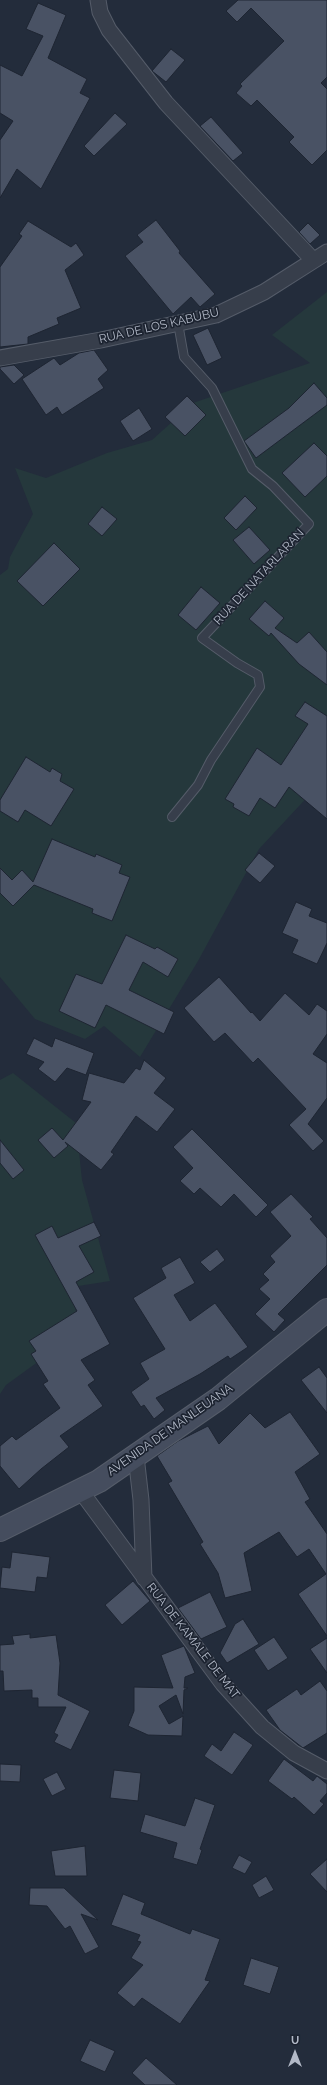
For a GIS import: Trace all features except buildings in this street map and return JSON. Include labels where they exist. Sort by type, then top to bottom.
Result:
[{"type":"street","points":[[98,0],[100,12],[109,30],[166,102],[313,260]]},
{"type":"street","name":"RUA DE LOS KABUBU","points":[[0,358],[178,323],[223,312],[264,292],[327,252]]},
{"type":"street","name":"AVENIDA DE MANLEUANA","points":[[0,1530],[99,1481],[218,1399],[327,1310]]},
{"type":"street","points":[[136,1456],[141,1500],[144,1578]]},
{"type":"street","name":"RUA DE KAMALE DE MAT","points":[[80,1490],[223,1684],[262,1727],[294,1752],[327,1770]]},
{"type":"lane","name":"RUA DE NATARLARAN","points":[[172,817],[198,785],[211,760],[260,687],[258,675],[237,663],[202,638],[309,524],[274,486],[252,469],[212,388],[184,357],[178,323]]},
{"type":"green space","points":[[327,292],[327,776],[259,849],[198,961],[140,1057],[104,1026],[85,1039],[35,1019],[0,977],[0,575],[8,569],[10,557],[33,514],[15,468],[46,478],[107,453],[152,440],[193,403],[310,363],[272,335]]},
{"type":"green space","points":[[13,1073],[76,1123],[82,1180],[110,1281],[72,1287],[79,1332],[6,1385],[0,1394],[0,1080]]}]
